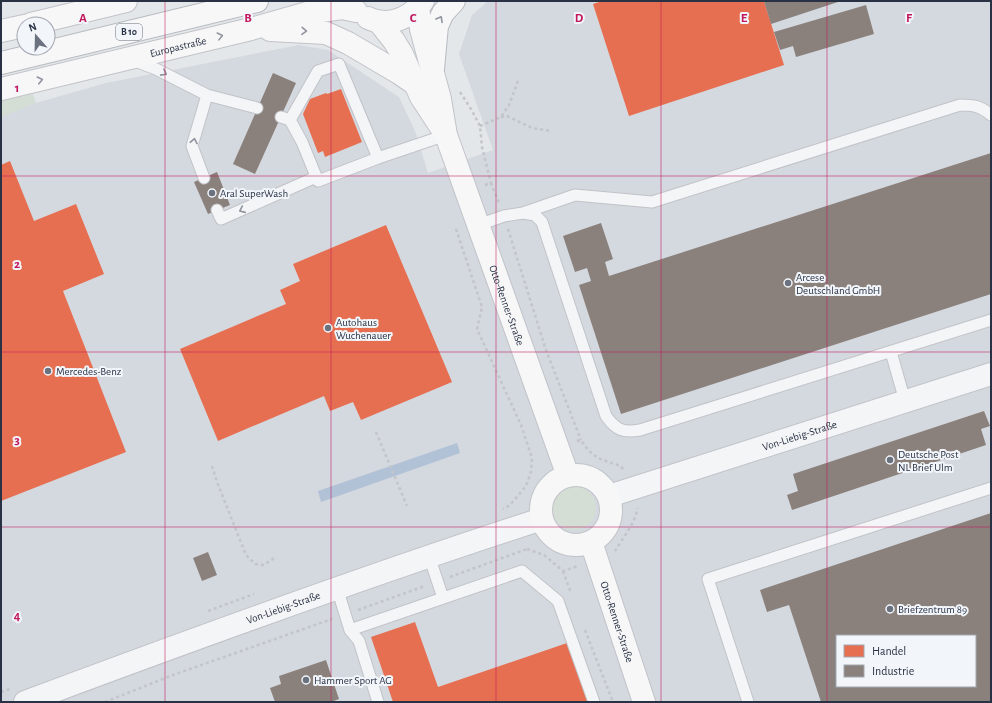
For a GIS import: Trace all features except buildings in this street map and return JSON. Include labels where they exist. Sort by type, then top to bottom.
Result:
[{"type":"main road","points":[[56,18],[126,1]]},
{"type":"main road","name":"B 10","points":[[1,63],[257,1]]},
{"type":"main road","points":[[433,69],[436,26],[443,13],[454,1]]},
{"type":"main road","points":[[352,6],[367,18],[379,22],[392,22],[404,18],[421,5]]},
{"type":"main road","name":"Otto-Renner-Straße","points":[[421,5],[421,29],[433,69],[446,135],[568,476]]},
{"type":"main road","name":"Europastraße","points":[[1,89],[251,29],[306,13],[352,6]]},
{"type":"main road","name":"Otto-Renner-Straße","points":[[379,22],[402,54],[421,97],[446,135]]},
{"type":"main road","points":[[1,31],[16,28]]},
{"type":"main road","points":[[251,29],[326,33],[348,43],[399,72],[415,84]]},
{"type":"main road","points":[[568,476],[585,476],[592,479],[605,490],[609,496],[611,514],[609,523],[598,537],[594,551],[582,544],[574,545],[558,540],[551,534],[542,519],[542,503],[546,492],[554,483],[568,476]]},
{"type":"main road","name":"Otto-Renner-Straße","points":[[594,551],[644,702]]},
{"type":"street","name":"Von-Liebig-Straße","points":[[609,496],[991,374]]},
{"type":"street","name":"Von-Liebig-Straße","points":[[25,702],[337,588],[542,519]]},
{"type":"lane","points":[[128,59],[156,69],[207,95],[257,108]]},
{"type":"lane","points":[[378,158],[339,64],[318,71],[285,118],[302,142],[318,181],[378,158],[446,135]]},
{"type":"lane","points":[[204,178],[192,146],[207,95]]},
{"type":"lane","points":[[478,226],[504,216],[522,212],[574,195],[652,202],[960,105],[971,105],[983,108],[991,115]]},
{"type":"lane","points":[[217,210],[221,219],[316,177]]},
{"type":"lane","points":[[522,212],[535,216],[542,222],[606,416],[612,424],[621,430],[630,432],[640,430],[991,320]]},
{"type":"lane","points":[[891,352],[905,401]]},
{"type":"lane","points":[[748,702],[708,579],[991,488]]},
{"type":"lane","points":[[429,556],[443,598]]},
{"type":"lane","points":[[350,630],[522,571],[558,601],[594,702]]},
{"type":"lane","points":[[337,588],[350,630],[359,641],[378,702]]},
{"type":"path","points":[[501,117],[509,105],[518,81]]},
{"type":"path","points":[[456,86],[480,126],[482,147],[491,183],[504,216],[546,350],[582,440],[588,450],[601,460],[622,466],[637,509],[637,514],[633,523],[614,553],[594,551],[563,571]]},
{"type":"path","points":[[480,126],[501,117],[508,116],[532,128],[550,131]]},
{"type":"path","points":[[466,192],[491,183]]},
{"type":"path","points":[[456,228],[482,307],[477,329],[521,425],[532,458],[531,472],[526,486],[510,505],[527,549]]},
{"type":"path","points":[[376,432],[407,506]]},
{"type":"path","points":[[532,458],[582,440]]},
{"type":"path","points":[[212,466],[246,555],[255,564],[264,565],[274,558]]},
{"type":"path","points":[[106,702],[173,675],[527,549],[544,555],[563,571],[571,593]]},
{"type":"path","points":[[585,629],[613,702]]},
{"type":"shaded area","points":[[488,1],[991,1],[991,702],[1,702],[1,110],[36,103],[106,83],[299,45],[328,50],[399,97],[415,131],[428,173],[493,150],[459,54],[472,15]]},
{"type":"shaded area","points":[[33,94],[36,103],[1,117],[1,101]]},
{"type":"shaded area","points":[[570,486],[578,486],[583,487],[590,492],[595,499],[595,517],[590,524],[583,529],[570,530],[562,527],[555,520],[552,512],[552,504],[555,496],[562,489]]},
{"type":"water","points":[[457,443],[460,453],[321,502],[318,491]]},
{"type":"place","name":"Aral SuperWash","points":[[212,193]]},
{"type":"place","name":"Arcese Deutschland GmbH","points":[[788,283]]},
{"type":"place","name":"Autohaus Wuchenauer","points":[[328,328]]},
{"type":"place","name":"Mercedes-Benz","points":[[48,371]]},
{"type":"place","name":"Deutsche Post NL Brief Ulm","points":[[890,460]]},
{"type":"place","name":"Briefzentrum 89","points":[[890,609]]},
{"type":"place","name":"Hammer Sport AG","points":[[306,680]]}]
